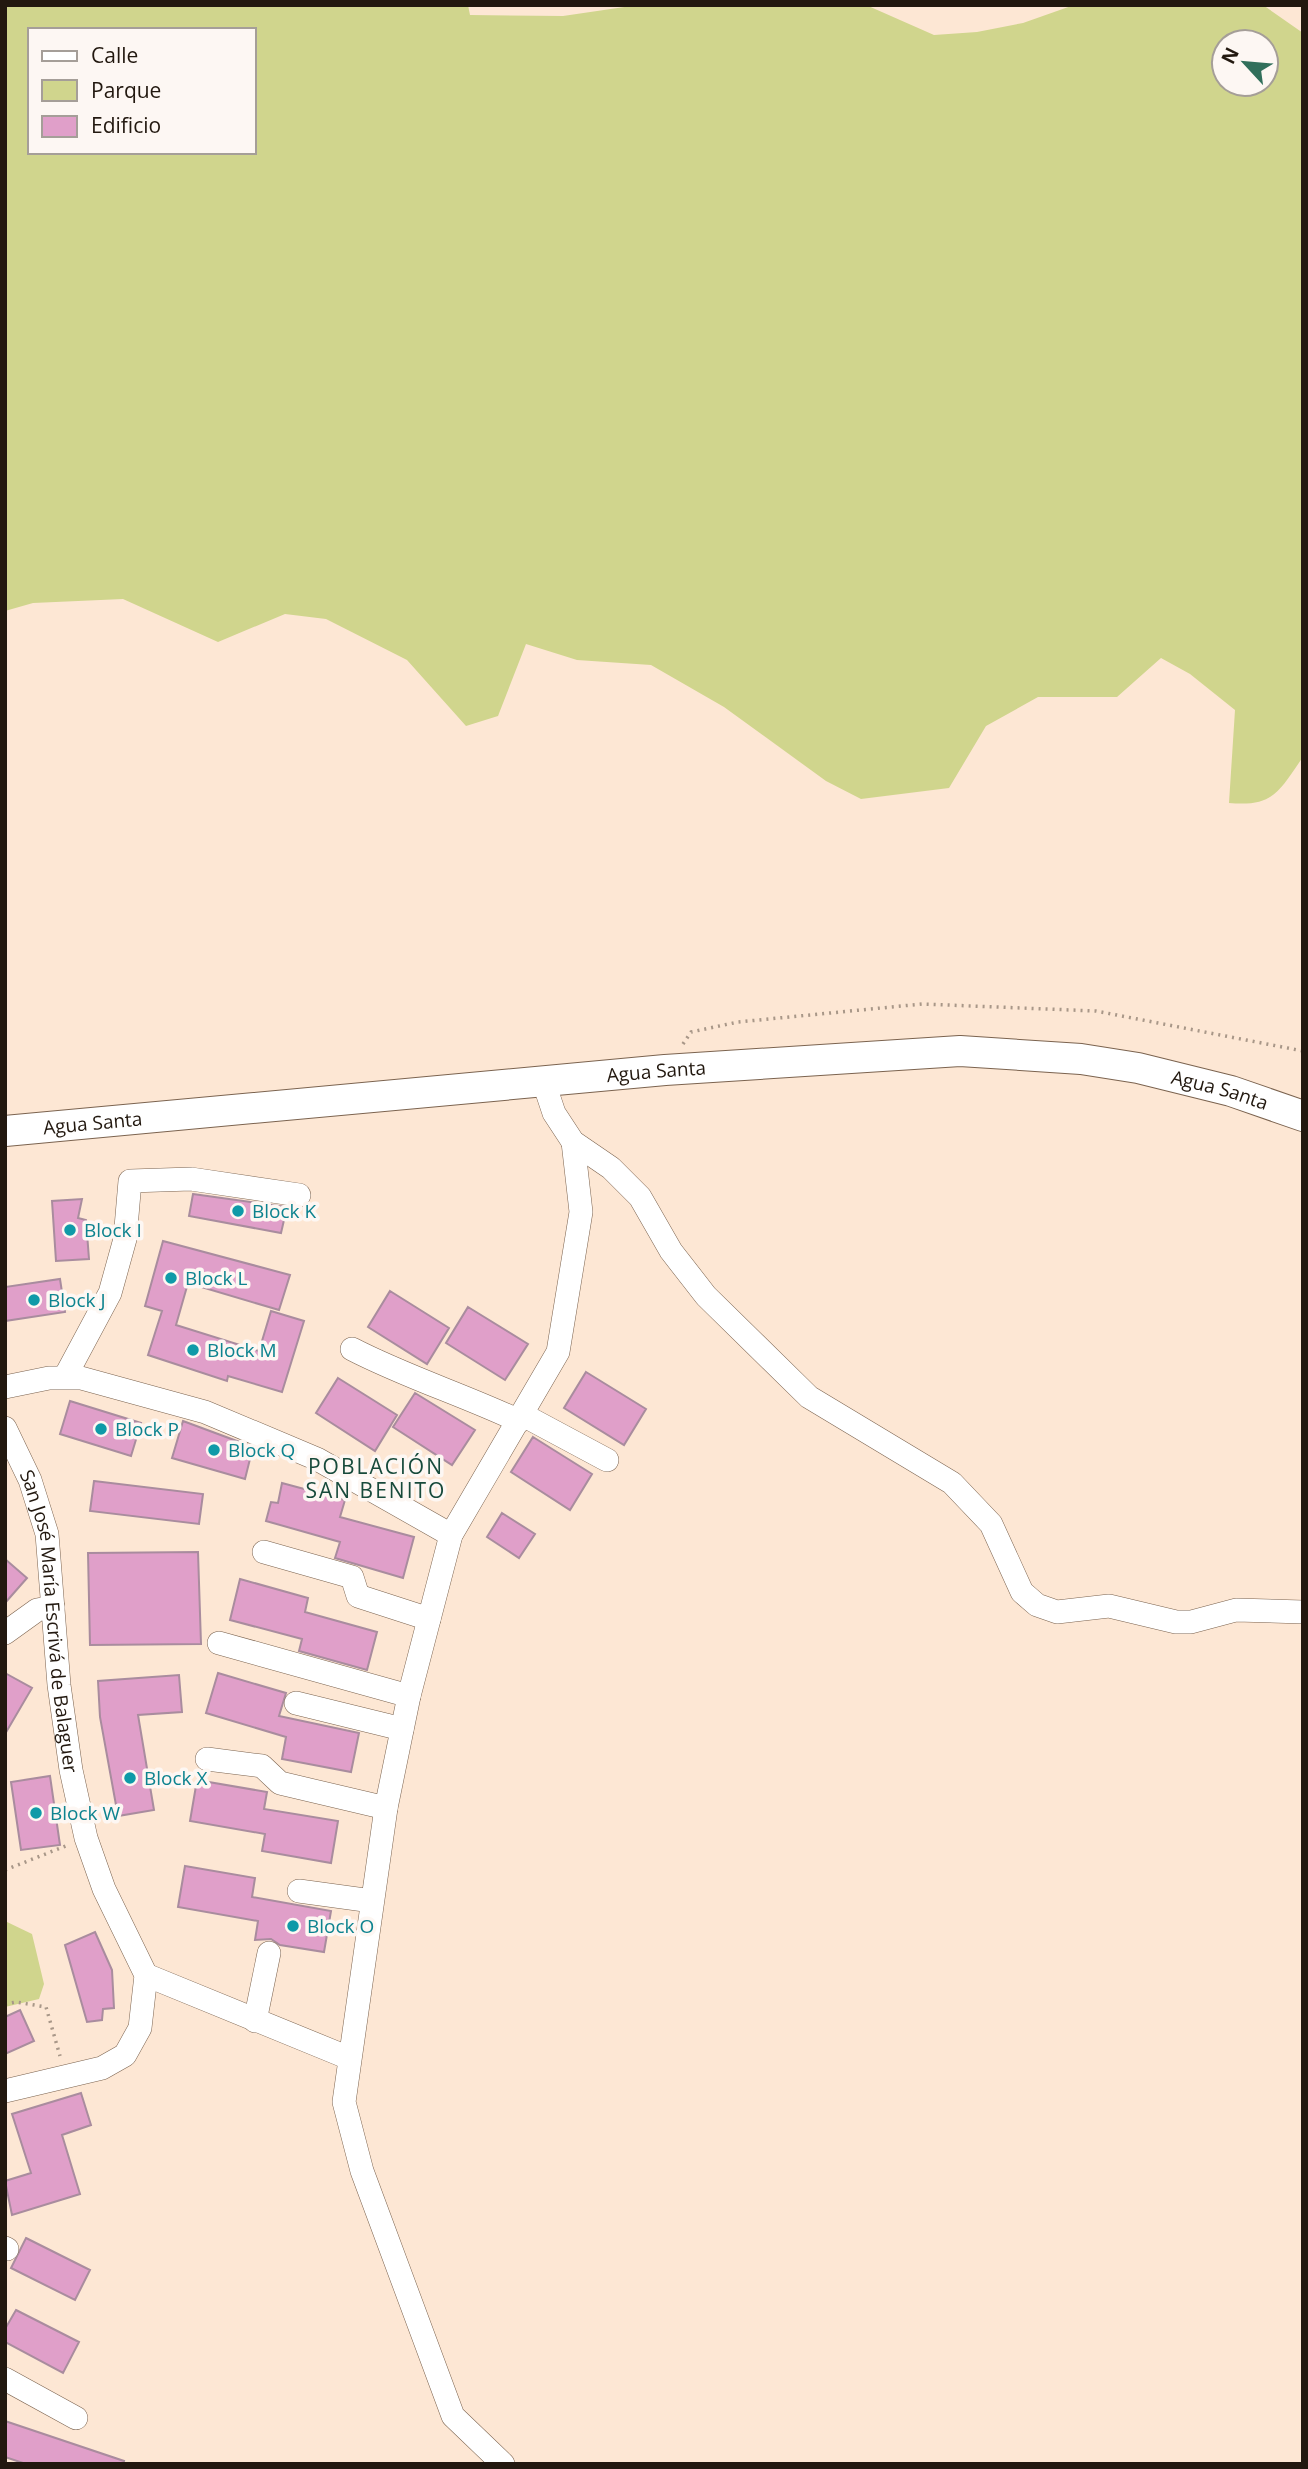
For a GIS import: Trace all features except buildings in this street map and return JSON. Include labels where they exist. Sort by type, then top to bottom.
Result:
[{"type":"main road","name":"Agua Santa","points":[[5,1131],[335,1098],[904,1053],[1018,1052],[1081,1059],[1184,1078],[1303,1116]]},
{"type":"street","points":[[544,1083],[554,1113],[573,1142],[611,1168],[640,1197],[671,1251],[706,1296],[810,1397],[952,1483],[991,1524],[1022,1592],[1037,1605],[1057,1612],[1109,1606],[1177,1622],[1191,1622],[1236,1610],[1303,1612]]},
{"type":"street","points":[[503,2464],[453,2416],[362,2171],[344,2102],[386,1808],[409,1696],[451,1535],[558,1352],[581,1212],[573,1142]]},
{"type":"street","points":[[65,1377],[110,1293],[125,1239],[130,1181],[191,1179],[299,1195]]},
{"type":"street","points":[[352,1349],[396,1371],[521,1418],[607,1460]]},
{"type":"street","points":[[5,1387],[65,1377],[97,1381],[159,1397],[250,1428],[317,1459],[451,1535]]},
{"type":"street","name":"San José María Escrivá de Balaguer","points":[[5,1428],[41,1510],[51,1558],[65,1728],[86,1838],[104,1889],[146,1975]]},
{"type":"street","points":[[264,1552],[352,1577],[358,1596],[429,1619]]},
{"type":"street","points":[[5,1633],[37,1610],[53,1607]]},
{"type":"street","points":[[219,1643],[409,1696]]},
{"type":"street","points":[[296,1703],[402,1729]]},
{"type":"street","points":[[207,1759],[262,1766],[280,1783],[386,1808]]},
{"type":"street","points":[[299,1891],[372,1901]]},
{"type":"street","points":[[255,2021],[269,1953]]},
{"type":"street","points":[[5,2091],[110,2065],[132,2047],[140,2028],[146,1975],[349,2058]]},
{"type":"street","points":[[5,2379],[76,2418]]},
{"type":"path","points":[[665,1070],[691,1032],[737,1022],[922,1004],[1096,1012],[1303,1051]]},
{"type":"path","points":[[5,1870],[86,1838]]},
{"type":"path","points":[[5,2004],[16,2002],[46,2007],[66,2075]]},
{"type":"green space","points":[[5,5],[468,5],[470,15],[563,16],[638,5],[866,5],[934,35],[977,32],[1023,23],[1074,5],[1263,5],[1303,33],[1303,757],[1281,788],[1266,799],[1244,804],[1229,803],[1235,710],[1190,674],[1161,658],[1117,697],[1038,697],[986,726],[949,788],[861,799],[826,781],[724,707],[651,665],[577,660],[526,644],[498,716],[466,726],[407,660],[326,619],[285,614],[218,642],[123,599],[33,603],[5,611]]},
{"type":"green space","points":[[5,1921],[32,1934],[44,1984],[39,1999],[5,2007]]},
{"type":"place","name":"Block K","points":[[238,1211]]},
{"type":"place","name":"Block I","points":[[70,1230]]},
{"type":"place","name":"Block L","points":[[171,1278]]},
{"type":"place","name":"Block J","points":[[34,1300]]},
{"type":"place","name":"Block M","points":[[193,1350]]},
{"type":"place","name":"Block P","points":[[101,1429]]},
{"type":"place","name":"Block Q","points":[[214,1450]]},
{"type":"place","name":"Block X","points":[[130,1778]]},
{"type":"place","name":"Block W","points":[[36,1813]]},
{"type":"place","name":"Block O","points":[[293,1926]]},
{"type":"district","name":"POBLACIÓN SAN BENITO","points":[[376,1478]]}]
